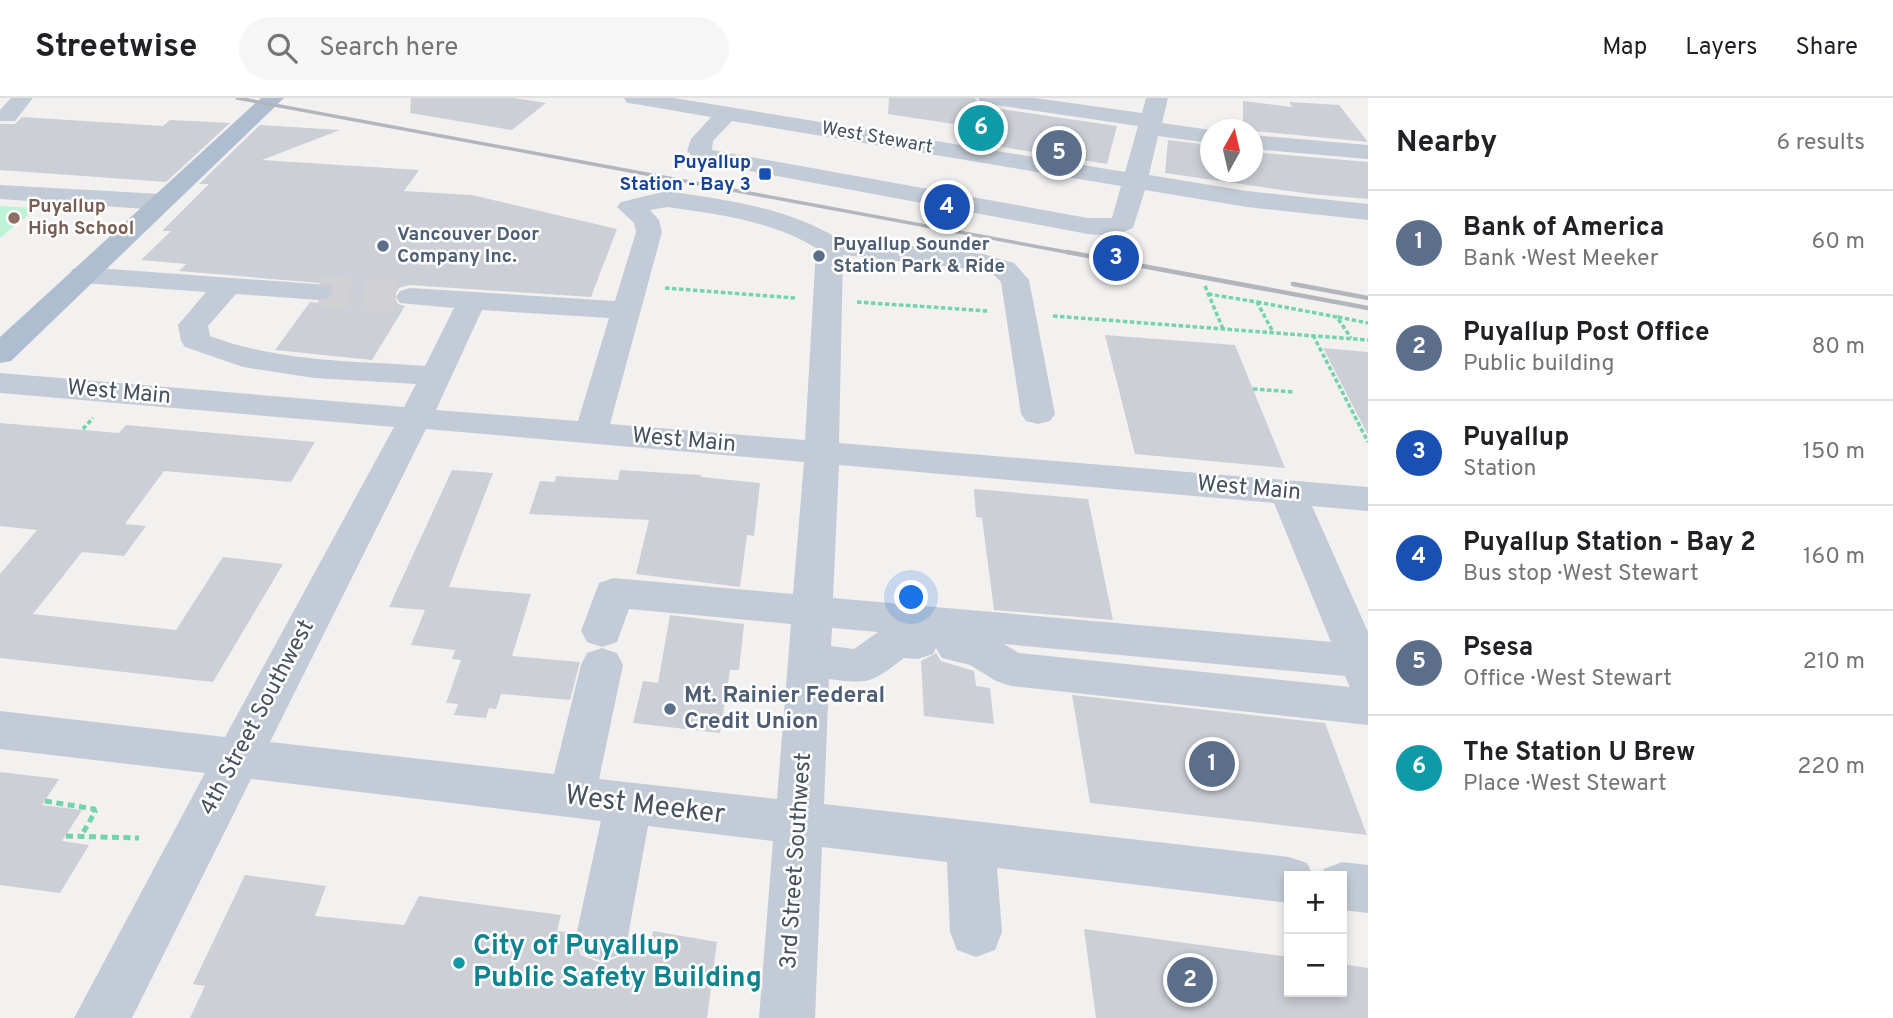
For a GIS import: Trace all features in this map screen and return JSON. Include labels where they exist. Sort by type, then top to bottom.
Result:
[{"type":"main road","points":[[0,354],[273,98]]},
{"type":"street","points":[[7,116],[22,98]]},
{"type":"street","name":"West Stewart","points":[[635,98],[727,113],[862,160],[1136,181],[1296,206],[1368,212]]},
{"type":"street","points":[[989,98],[1200,134]]},
{"type":"street","points":[[727,113],[699,143],[700,153],[715,159],[862,160],[1088,226],[1110,228],[1123,223],[1157,98]]},
{"type":"street","points":[[1263,143],[1368,152]]},
{"type":"street","points":[[0,192],[161,202]]},
{"type":"street","points":[[591,433],[649,232],[646,220],[630,207],[667,199],[779,220],[807,231],[830,245],[960,258],[992,264],[1009,272],[1015,280],[1038,414]]},
{"type":"street","name":"3rd Street Southwest","points":[[787,1018],[822,453],[830,245]]},
{"type":"street","points":[[83,275],[318,291]]},
{"type":"street","points":[[228,285],[193,325],[196,341],[225,355],[265,364],[437,376]]},
{"type":"street","points":[[410,297],[472,300],[629,298]]},
{"type":"street","name":"4th Street Southwest","points":[[102,1018],[437,376],[472,300]]},
{"type":"street","name":"West Main","points":[[0,383],[1368,499]]},
{"type":"street","points":[[572,797],[613,593],[812,610],[1365,668],[1288,492]]},
{"type":"street","points":[[809,660],[861,667],[897,641],[979,650],[1011,668],[1368,707]]},
{"type":"street","name":"West Meeker","points":[[0,730],[1284,879]]},
{"type":"street","points":[[602,936],[628,804]]},
{"type":"street","points":[[971,844],[976,932]]},
{"type":"street","points":[[1347,887],[1368,889]]},
{"type":"path","points":[[1205,286],[1223,329]]},
{"type":"path","points":[[1208,294],[1368,323]]},
{"type":"path","points":[[629,298],[808,299]]},
{"type":"path","points":[[846,302],[989,311]]},
{"type":"path","points":[[1257,302],[1273,332]]},
{"type":"path","points":[[1042,315],[1368,340]]},
{"type":"path","points":[[1337,317],[1351,338]]},
{"type":"path","points":[[1313,335],[1368,442]]},
{"type":"path","points":[[1253,389],[1294,392]]},
{"type":"path","points":[[45,801],[94,809],[80,838]]},
{"type":"path","points":[[66,836],[139,838]]},
{"type":"green space","points":[[0,206],[37,208],[0,238]]},
{"type":"building","points":[[411,98],[514,98],[546,103],[512,130],[410,113]]},
{"type":"building","points":[[889,98],[975,98],[981,106],[1117,126],[1107,164],[960,140],[967,126],[888,114]]},
{"type":"building","points":[[1243,101],[1292,107],[1289,102],[1339,105],[1368,142],[1263,132],[1263,119],[1243,119]]},
{"type":"building","points":[[22,117],[163,126],[170,120],[230,123],[166,182],[0,170],[0,124],[15,124]]},
{"type":"building","name":"Vancouver Door Company Inc.","points":[[260,125],[340,130],[262,160],[419,170],[404,191],[472,195],[617,229],[591,297],[409,285],[399,288],[394,296],[398,304],[405,306],[372,360],[275,350],[310,302],[320,303],[331,298],[335,292],[331,284],[179,271],[186,264],[141,260],[171,231],[162,231],[209,184],[199,184]]},
{"type":"building","points":[[1168,140],[1200,144],[1200,178],[1165,173]]},
{"type":"building","points":[[1263,153],[1368,162],[1368,199],[1227,182],[1263,182]]},
{"type":"building","points":[[1105,335],[1235,345],[1285,468],[1135,454]]},
{"type":"building","points":[[1323,348],[1368,352],[1368,435]]},
{"type":"building","points":[[0,423],[119,433],[126,425],[315,442],[291,482],[164,471],[125,524],[146,526],[124,556],[82,552],[33,614],[176,630],[223,557],[283,564],[213,682],[0,658],[0,574],[37,530],[0,526]]},
{"type":"building","points":[[452,470],[493,473],[449,587],[531,594],[512,656],[580,662],[570,700],[501,694],[496,709],[489,708],[486,718],[454,715],[458,704],[446,703],[461,660],[452,659],[455,650],[411,645],[425,610],[389,607]]},
{"type":"building","points":[[620,470],[701,475],[760,483],[754,536],[747,535],[740,587],[636,574],[649,520],[529,514],[540,481],[555,482],[556,476],[618,480]]},
{"type":"building","points":[[974,489],[1088,499],[1113,620],[994,610],[982,518],[976,517]]},
{"type":"building","points":[[670,615],[744,624],[739,670],[730,670],[720,733],[633,723],[643,681],[658,683]]},
{"type":"building","points":[[936,653],[941,661],[974,671],[976,686],[990,688],[994,724],[924,716],[921,661]]},
{"type":"building","points":[[1072,695],[1325,723],[1367,835],[1090,803]]},
{"type":"building","points":[[0,772],[59,779],[42,805],[82,810],[62,841],[89,845],[60,893],[0,885]]},
{"type":"building","name":"City of Puyallup Public Safety Building","points":[[245,875],[326,886],[315,916],[404,925],[419,896],[561,915],[557,931],[574,933],[581,955],[601,963],[622,956],[630,939],[651,942],[653,931],[717,942],[707,1018],[190,1018],[205,986],[193,984]]},
{"type":"building","points":[[1084,929],[1284,956],[1284,997],[1347,997],[1347,965],[1368,968],[1368,1018],[1096,1018]]},
{"type":"tunnel","points":[[319,291],[410,297]]},
{"type":"railway","points":[[237,98],[1077,254]]},
{"type":"railway","points":[[1067,252],[1368,308]]},
{"type":"railway","points":[[1293,284],[1368,298]]},
{"type":"place","name":"The Station U Brew","points":[[981,128]]},
{"type":"place","name":"Psesa","points":[[1059,153]]},
{"type":"place","name":"Puyallup Station - Bay 3","points":[[765,174]]},
{"type":"place","name":"Puyallup Station - Bay 2","points":[[947,207]]},
{"type":"place","name":"Puyallup High School","points":[[14,218]]},
{"type":"place","name":"Vancouver Door Company Inc.","points":[[383,246]]},
{"type":"place","name":"Puyallup Sounder Station Park & Ride","points":[[819,256]]},
{"type":"place","name":"Puyallup","points":[[1116,258]]},
{"type":"place","name":"Mt. Rainier Federal Credit Union","points":[[670,709]]},
{"type":"place","name":"Bank of America","points":[[1212,764]]},
{"type":"place","name":"City of Puyallup Public Safety Building","points":[[459,963]]},
{"type":"place","name":"Puyallup Post Office","points":[[1190,980]]}]
